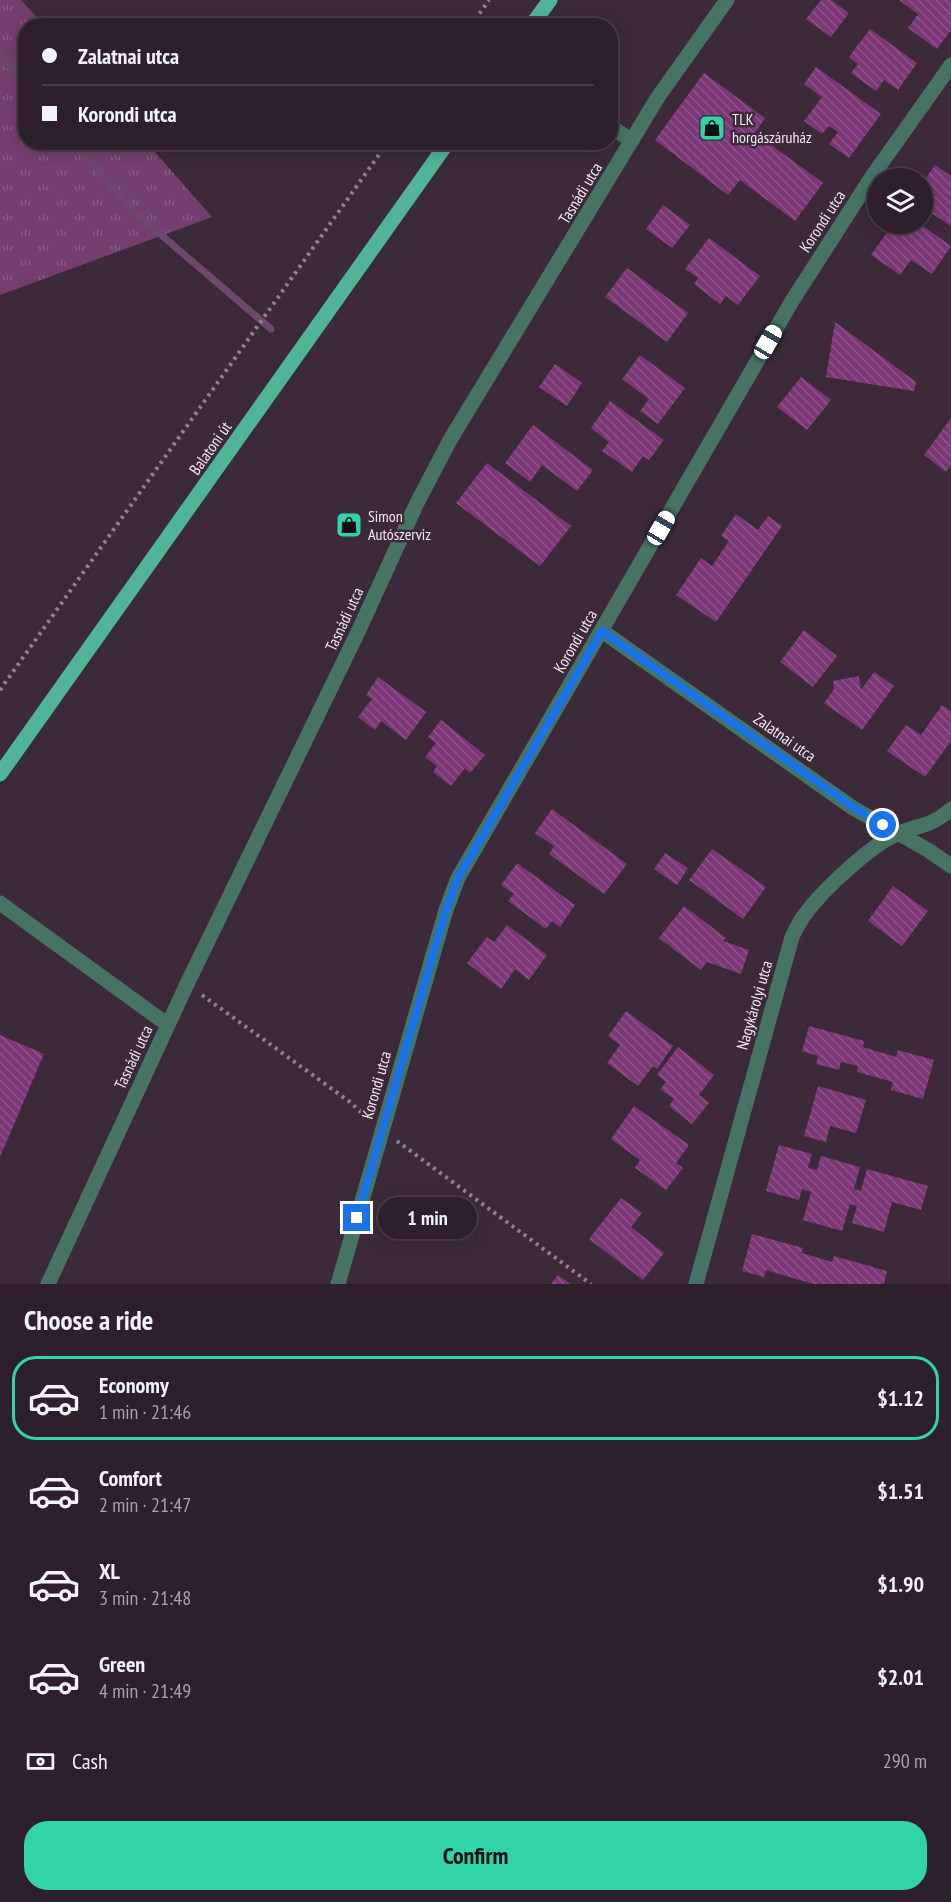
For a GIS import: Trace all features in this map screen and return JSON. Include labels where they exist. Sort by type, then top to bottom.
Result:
[{"type":"main road","points":[[537,18],[550,0]]},
{"type":"main road","name":"Balatoni út","points":[[0,774],[442,150]]},
{"type":"street","name":"Tasnádi utca","points":[[48,1284],[168,1025],[358,632],[417,503],[450,440],[658,97],[727,0]]},
{"type":"street","name":"Korondi utca","points":[[338,1284],[446,910],[458,878],[792,301],[873,175],[951,65]]},
{"type":"street","points":[[618,131],[632,141]]},
{"type":"street","name":"Zalatnai utca","points":[[602,631],[853,807],[928,850],[951,866]]},
{"type":"street","name":"Nagykárolyi utca","points":[[696,1284],[792,937],[805,914],[880,842],[898,833],[931,824],[951,810]]},
{"type":"street","points":[[0,903],[168,1025]]},
{"type":"path","points":[[477,18],[489,0]]},
{"type":"path","points":[[0,690],[382,150]]},
{"type":"green space","points":[[0,0],[21,0],[38,18],[18,18],[18,150],[153,150],[212,217],[0,295]]},
{"type":"building","points":[[821,0],[831,0],[849,13],[831,37],[806,19]]},
{"type":"building","points":[[899,0],[951,0],[951,30],[937,49],[908,28],[918,14]]},
{"type":"building","points":[[870,29],[917,63],[898,90],[884,80],[876,91],[851,73],[858,64],[849,57]]},
{"type":"building","points":[[816,67],[881,114],[849,158],[829,144],[838,132],[829,126],[822,134],[804,121],[822,97],[804,84]]},
{"type":"building","points":[[704,73],[765,118],[755,133],[823,183],[795,221],[740,180],[728,195],[655,140]]},
{"type":"building","points":[[935,165],[951,176],[951,226],[933,214],[933,168]]},
{"type":"building","points":[[663,205],[690,225],[672,248],[646,229]]},
{"type":"building","points":[[933,233],[951,246],[932,274],[911,260],[900,275],[871,255],[886,234]]},
{"type":"building","points":[[709,238],[760,276],[738,305],[726,296],[720,304],[694,284],[698,278],[685,269]]},
{"type":"building","points":[[627,268],[688,313],[667,342],[605,297]]},
{"type":"building","points":[[835,322],[916,382],[914,391],[826,377]]},
{"type":"building","points":[[640,355],[685,388],[658,424],[640,411],[649,399],[622,379]]},
{"type":"building","points":[[555,364],[582,383],[567,406],[539,387]]},
{"type":"building","points":[[801,377],[831,400],[807,430],[777,407]]},
{"type":"building","points":[[610,401],[664,440],[649,460],[643,456],[632,472],[602,451],[609,442],[591,428]]},
{"type":"building","points":[[951,418],[951,465],[946,472],[924,455]]},
{"type":"building","points":[[533,425],[593,470],[577,491],[542,465],[530,482],[505,463]]},
{"type":"building","points":[[487,463],[571,526],[540,566],[456,503]]},
{"type":"building","points":[[736,514],[758,530],[768,516],[782,526],[716,622],[676,595],[701,558],[712,566],[729,541],[721,536]]},
{"type":"building","points":[[804,630],[837,656],[813,687],[780,662]]},
{"type":"building","points":[[874,672],[894,686],[862,730],[824,703],[834,689],[833,681],[859,676],[861,690]]},
{"type":"building","points":[[378,677],[426,712],[406,740],[381,721],[375,730],[358,717],[372,699],[366,695]]},
{"type":"building","points":[[942,705],[951,711],[951,741],[925,777],[887,751],[906,725],[921,735]]},
{"type":"building","points":[[441,720],[485,755],[470,773],[465,768],[451,786],[433,772],[437,766],[425,757],[436,743],[428,737]]},
{"type":"building","points":[[552,809],[627,864],[604,894],[549,854],[554,846],[535,833]]},
{"type":"building","points":[[712,849],[766,887],[743,919],[689,880]]},
{"type":"building","points":[[665,853],[688,868],[677,885],[654,869]]},
{"type":"building","points":[[517,863],[575,905],[560,927],[552,921],[546,929],[508,901],[514,894],[501,885]]},
{"type":"building","points":[[893,886],[928,911],[902,946],[868,921]]},
{"type":"building","points":[[684,906],[726,938],[723,941],[749,950],[741,974],[707,962],[701,970],[659,938]]},
{"type":"building","points":[[507,925],[547,955],[529,980],[515,969],[501,989],[467,963],[487,937],[494,942]]},
{"type":"building","points":[[626,1011],[673,1046],[657,1069],[653,1066],[638,1086],[607,1063],[620,1045],[608,1036]]},
{"type":"building","points":[[809,1026],[864,1041],[863,1047],[896,1057],[898,1050],[934,1060],[923,1099],[891,1090],[893,1082],[857,1072],[858,1066],[841,1062],[839,1070],[816,1064],[818,1056],[802,1051]]},
{"type":"building","points":[[0,1035],[44,1054],[0,1157]]},
{"type":"building","points":[[678,1047],[714,1075],[699,1095],[709,1103],[692,1124],[669,1106],[674,1099],[660,1089],[666,1082],[657,1075]]},
{"type":"building","points":[[818,1086],[866,1100],[856,1133],[830,1126],[826,1142],[804,1136]]},
{"type":"building","points":[[634,1106],[689,1145],[676,1163],[683,1168],[666,1190],[635,1168],[640,1160],[611,1139]]},
{"type":"building","points":[[779,1145],[812,1154],[808,1168],[817,1170],[821,1156],[860,1167],[854,1189],[861,1191],[867,1169],[928,1186],[921,1210],[892,1202],[884,1232],[852,1223],[857,1206],[850,1204],[842,1231],[803,1220],[811,1192],[802,1189],[799,1200],[766,1191]]},
{"type":"building","points":[[621,1198],[642,1213],[631,1227],[664,1253],[643,1280],[589,1239]]},
{"type":"building","points":[[752,1234],[803,1248],[802,1253],[832,1262],[834,1256],[887,1271],[884,1284],[813,1284],[766,1270],[764,1277],[742,1271]]},
{"type":"building","points":[[558,1275],[571,1284],[551,1284]]},
{"type":"waterway","points":[[0,54],[13,70]]},
{"type":"waterway","points":[[81,150],[131,209],[271,329]]},
{"type":"place","name":"TLK horgászáruház","points":[[712,128]]},
{"type":"place","name":"Simon Autószerviz","points":[[349,525]]},
{"type":"route","points":[[357,1218],[446,910],[458,878],[602,631],[853,807],[883,825]]}]
